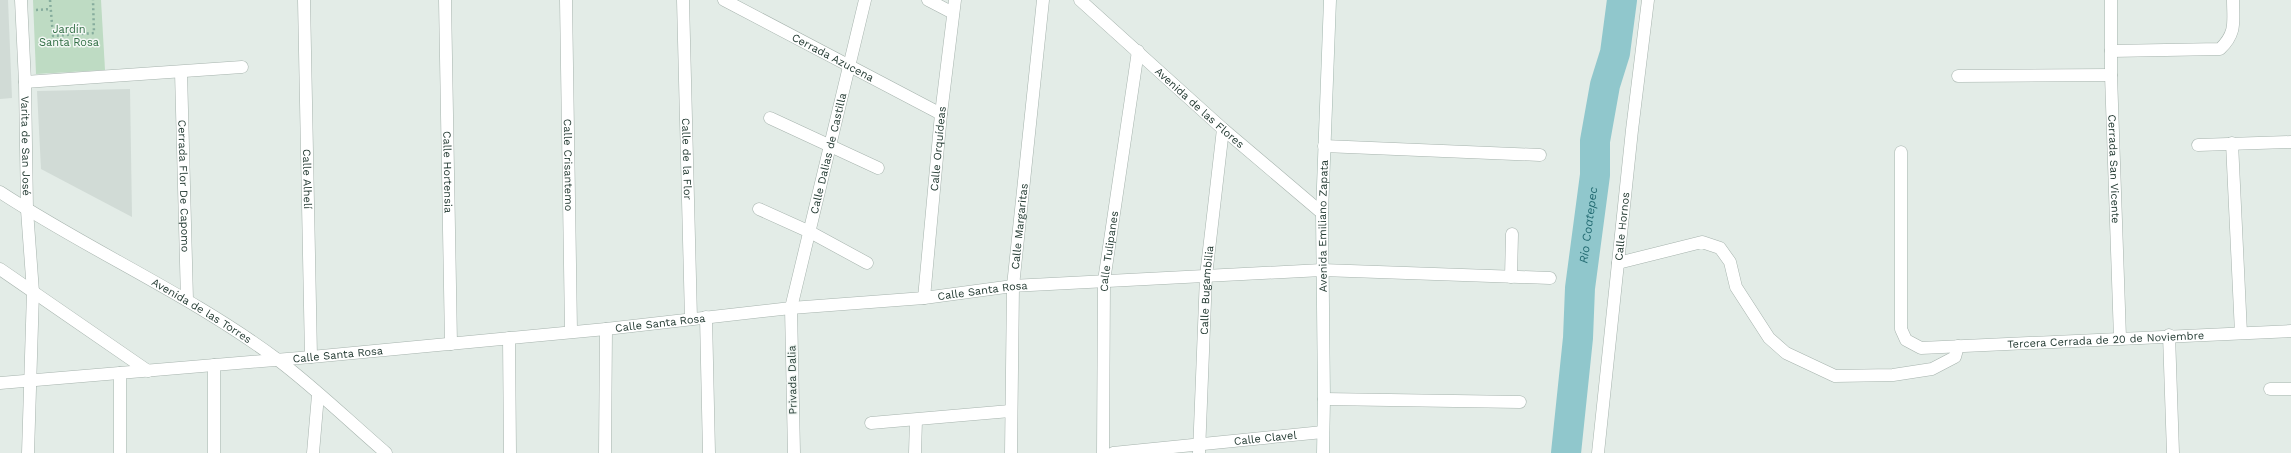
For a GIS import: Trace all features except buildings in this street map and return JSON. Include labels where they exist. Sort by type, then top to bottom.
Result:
[{"type":"street","name":"Varita de San José","points":[[21,0],[25,82],[27,210],[33,292],[28,453]]},
{"type":"street","name":"Calle Alhelí","points":[[304,0],[311,357]]},
{"type":"street","name":"Calle Hortensia","points":[[445,0],[451,344]]},
{"type":"street","name":"Calle Crisantemo","points":[[566,0],[571,331]]},
{"type":"street","name":"Calle de la Flor","points":[[683,0],[691,319]]},
{"type":"street","name":"Cerrada Azucena","points":[[724,0],[941,114]]},
{"type":"street","name":"Calle Dalias de Castilla","points":[[791,308],[865,0]]},
{"type":"street","points":[[928,0],[953,13]]},
{"type":"street","name":"Calle Orquídeas","points":[[924,298],[941,114],[955,0]]},
{"type":"street","name":"Calle Margaritas","points":[[1011,453],[1010,411],[1013,286],[1043,0]]},
{"type":"street","name":"Avenida de las Flores","points":[[1080,0],[1138,51],[1222,129],[1322,213]]},
{"type":"street","name":"Avenida Emiliano Zapata","points":[[1323,453],[1324,399],[1322,213],[1330,0]]},
{"type":"street","name":"Calle Hornos","points":[[1598,453],[1648,0]]},
{"type":"street","name":"Cerrada San Vicente","points":[[2110,0],[2110,51],[2120,338]]},
{"type":"street","points":[[2110,51],[2220,49],[2230,40],[2233,26],[2233,0]]},
{"type":"street","name":"Calle Tulipanes","points":[[1103,453],[1104,281],[1138,51]]},
{"type":"street","points":[[25,82],[242,67]]},
{"type":"street","name":"Cerrada Flor De Capomo","points":[[181,72],[187,300]]},
{"type":"street","points":[[1958,76],[2111,75]]},
{"type":"street","points":[[770,118],[878,168]]},
{"type":"street","name":"Calle Bugambilia","points":[[1199,449],[1206,276],[1222,129]]},
{"type":"street","points":[[2198,145],[2291,142]]},
{"type":"street","points":[[2232,143],[2241,333]]},
{"type":"street","points":[[1324,146],[1540,155]]},
{"type":"street","name":"Tercera Cerrada de 20 de Noviembre","points":[[1901,152],[1901,329],[1906,340],[1921,348],[2169,335],[2291,331]]},
{"type":"street","name":"Avenida de las Torres","points":[[0,192],[27,210],[187,300],[278,360],[386,453]]},
{"type":"street","points":[[759,209],[810,232],[867,263]]},
{"type":"street","points":[[1511,277],[1512,234]]},
{"type":"street","points":[[1618,263],[1702,242],[1720,248],[1730,262],[1736,287],[1769,338],[1786,353],[1835,376],[1893,375],[1932,369],[1955,357],[1958,346]]},
{"type":"street","points":[[0,269],[148,371]]},
{"type":"street","name":"Calle Santa Rosa","points":[[0,383],[451,344],[571,331],[606,329],[791,308],[924,298],[1013,286],[1322,270],[1550,278]]},
{"type":"street","name":"Privada Dalia","points":[[791,308],[794,453]]},
{"type":"street","points":[[706,317],[709,453]]},
{"type":"street","points":[[605,453],[606,329]]},
{"type":"street","points":[[2169,335],[2174,453]]},
{"type":"street","points":[[509,338],[510,453]]},
{"type":"street","points":[[214,365],[214,453]]},
{"type":"street","points":[[120,373],[120,453]]},
{"type":"street","points":[[2270,389],[2291,389]]},
{"type":"street","points":[[313,453],[318,395]]},
{"type":"street","points":[[1324,399],[1520,402]]},
{"type":"street","points":[[870,423],[1010,411]]},
{"type":"street","points":[[915,453],[916,420]]},
{"type":"street","name":"Calle Clavel","points":[[1113,453],[1199,449],[1323,432]]},
{"type":"path","points":[[50,0],[53,36],[94,33],[93,0]]},
{"type":"shaded area","points":[[0,0],[8,0],[12,98],[0,99]]},
{"type":"shaded area","points":[[130,89],[132,217],[41,169],[37,91]]},
{"type":"green space","name":"Jardín Santa Rosa","points":[[33,0],[101,0],[105,70],[36,74]]},
{"type":"waterway","name":"Rio Coatepec","points":[[1566,453],[1578,338],[1580,288],[1595,175],[1595,141],[1605,85],[1615,53],[1622,0]]}]
